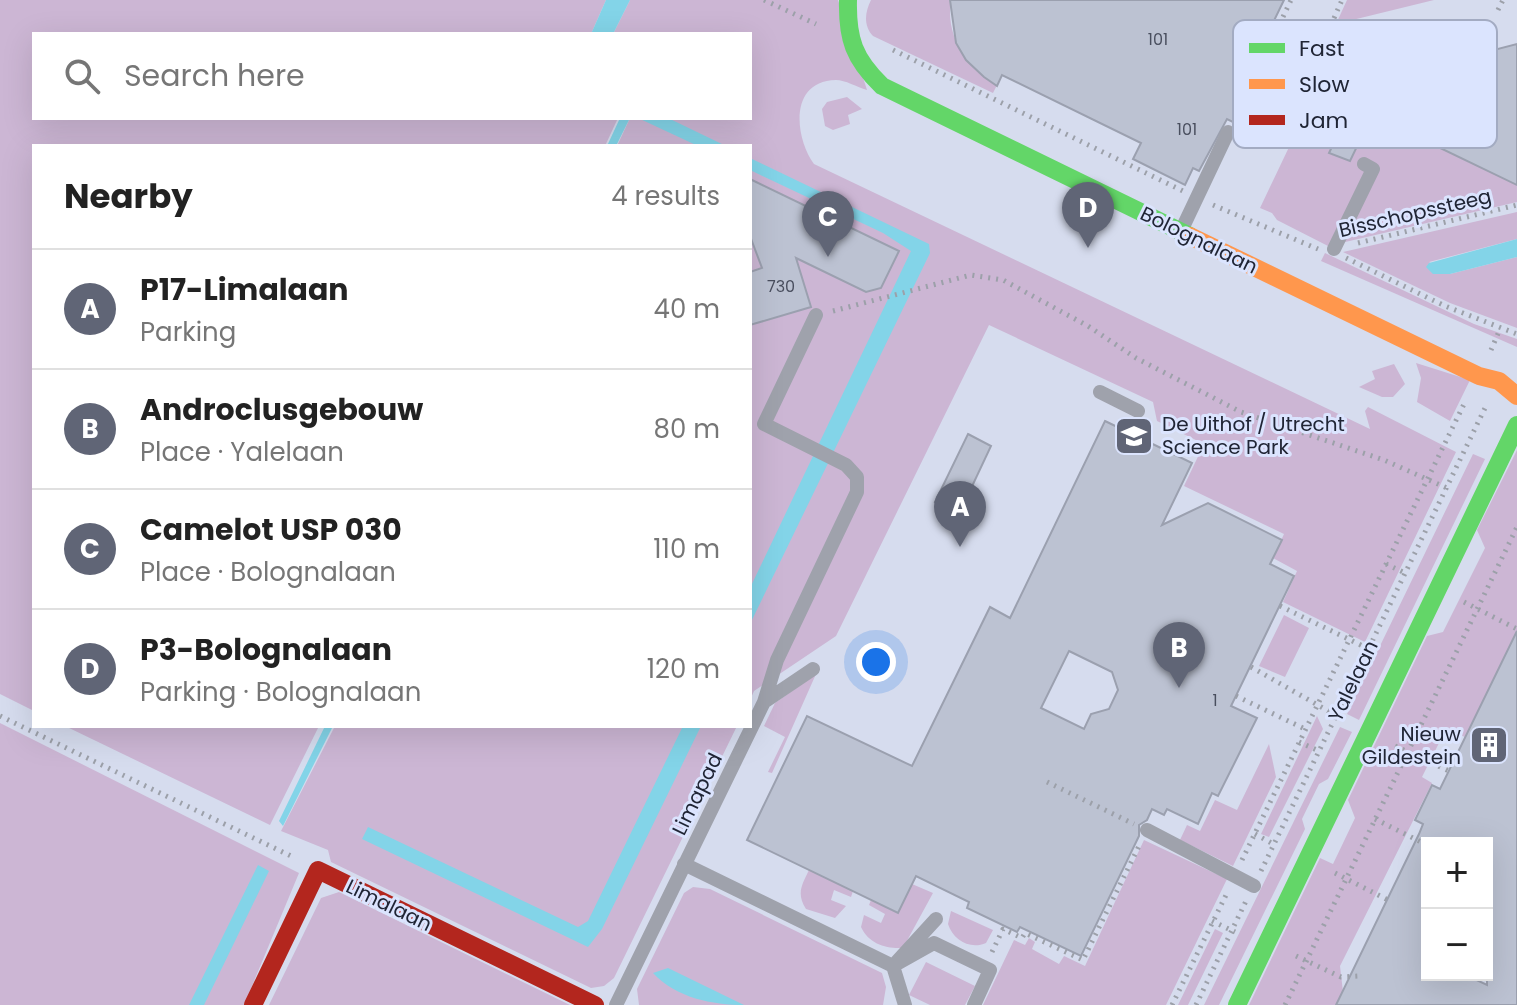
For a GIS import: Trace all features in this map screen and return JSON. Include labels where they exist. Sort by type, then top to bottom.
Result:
[{"type":"street","name":"Bolognalaan","points":[[848,0],[846,39],[852,53],[882,86],[1479,376],[1499,381],[1517,396]]},
{"type":"street","name":"Yalelaan","points":[[1237,1005],[1517,425]]},
{"type":"street","points":[[253,1005],[318,870]]},
{"type":"street","name":"Limalaan","points":[[318,870],[595,1005]]},
{"type":"lane","points":[[1181,231],[1228,132]]},
{"type":"lane","points":[[1336,252],[1373,169],[1364,164]]},
{"type":"lane","name":"Limapad","points":[[752,726],[764,702],[777,660],[857,492],[853,470],[757,421],[816,315]]},
{"type":"lane","points":[[1100,392],[1138,411]]},
{"type":"lane","points":[[764,702],[813,669]]},
{"type":"lane","name":"Limapad","points":[[616,1005],[751,728]]},
{"type":"lane","points":[[1147,830],[1254,886]]},
{"type":"lane","points":[[684,864],[893,966],[905,1005]]},
{"type":"lane","points":[[893,966],[936,919]]},
{"type":"lane","points":[[893,966],[934,943],[985,967],[990,970],[974,1005]]},
{"type":"path","points":[[1281,20],[1291,0]]},
{"type":"path","points":[[1333,20],[1342,0]]},
{"type":"path","points":[[1498,10],[1503,0]]},
{"type":"path","points":[[889,48],[1197,197],[1243,215],[1310,248],[1336,252],[1500,329],[1517,334]]},
{"type":"path","points":[[1228,132],[1233,122]]},
{"type":"path","name":"Bisschopssteeg","points":[[1336,252],[1517,205]]},
{"type":"path","points":[[816,315],[971,275],[1003,280],[1088,326],[1136,358],[1241,412],[1427,478],[1447,488]]},
{"type":"path","points":[[1172,1005],[1500,329]]},
{"type":"path","name":"Yalelaan","points":[[1196,1005],[1499,381]]},
{"type":"path","points":[[1285,1005],[1517,527]]},
{"type":"path","points":[[1386,564],[1405,573]]},
{"type":"path","points":[[1437,589],[1517,629]]},
{"type":"path","points":[[1280,606],[1369,649]]},
{"type":"path","points":[[1251,667],[1337,716]]},
{"type":"path","points":[[1236,696],[1305,729]]},
{"type":"path","points":[[0,716],[318,870]]},
{"type":"path","points":[[1299,742],[1319,751]]},
{"type":"path","points":[[985,967],[1003,929],[1022,938],[1025,933],[1083,960],[1147,830],[1047,782]]},
{"type":"path","points":[[1375,819],[1421,842]]},
{"type":"path","points":[[1255,834],[1274,844]]},
{"type":"shaded area","points":[[0,0],[606,0],[592,32],[32,32],[32,120],[617,120],[606,144],[32,144],[32,710],[0,694]]},
{"type":"shaded area","points":[[630,0],[838,0],[867,90],[836,80],[820,83],[810,90],[803,100],[800,126],[814,164],[1370,429],[1365,411],[1368,407],[1456,452],[1365,642],[1283,602],[1297,571],[1273,558],[1284,534],[1184,486],[1204,444],[1157,421],[1153,402],[989,325],[836,636],[754,691],[752,696],[752,144],[618,144],[629,120],[752,120],[752,32],[614,32]]},
{"type":"shaded area","points":[[871,0],[951,0],[951,27],[955,39],[976,69],[997,85],[993,93],[873,36],[866,18]]},
{"type":"shaded area","points":[[1347,0],[1434,0],[1352,20],[1338,20]]},
{"type":"shaded area","points":[[847,97],[862,109],[848,115],[850,124],[833,130],[825,126],[822,109],[827,102]]},
{"type":"shaded area","points":[[1289,148],[1441,148],[1517,185],[1517,202],[1328,246],[1260,208]]},
{"type":"shaded area","points":[[1517,212],[1517,239],[1429,262],[1450,274],[1517,257],[1517,328],[1450,303],[1343,252]]},
{"type":"shaded area","points":[[1325,253],[1474,324],[1517,339],[1517,347],[1321,261]]},
{"type":"shaded area","points":[[1416,363],[1470,380],[1450,421],[1417,402],[1421,378]]},
{"type":"shaded area","points":[[1394,364],[1405,384],[1393,397],[1382,397],[1359,387],[1375,379],[1372,371]]},
{"type":"shaded area","points":[[1517,450],[1517,631],[1465,737],[1446,729],[1422,777],[1432,783],[1340,966],[1343,992],[1336,1005],[1249,1005],[1320,858],[1333,864],[1355,818],[1348,800],[1427,636],[1443,632],[1485,548],[1477,530]]},
{"type":"shaded area","points":[[1473,454],[1485,459],[1359,720],[1347,714]]},
{"type":"shaded area","points":[[1284,615],[1309,628],[1285,677],[1259,666]]},
{"type":"shaded area","points":[[816,674],[772,773],[768,772],[785,737],[764,726],[775,703]]},
{"type":"shaded area","points":[[1317,716],[1323,729],[1269,837],[1261,834]]},
{"type":"shaded area","points":[[0,723],[299,873],[244,1005],[0,1005]]},
{"type":"shaded area","points":[[1340,727],[1352,732],[1328,779],[1319,784],[1302,819],[1305,829],[1219,1005],[1204,1005]]},
{"type":"shaded area","points":[[69,728],[318,728],[270,825]]},
{"type":"shaded area","points":[[334,728],[736,728],[614,978],[604,986],[591,988],[331,862],[328,850],[281,831]]},
{"type":"shaded area","points":[[1269,744],[1276,777],[1233,866],[1180,840],[1187,825],[1200,831],[1215,800],[1237,810]]},
{"type":"shaded area","points":[[1144,840],[1227,879],[1166,1005],[983,1005],[1014,940],[1025,945],[1029,938],[1035,942],[1032,949],[1059,964],[1064,956],[1085,966]]},
{"type":"shaded area","points":[[809,870],[853,891],[851,897],[834,890],[831,900],[846,906],[835,918],[806,909],[801,894]]},
{"type":"shaded area","points":[[912,884],[933,893],[903,948],[890,948],[873,941],[861,927],[864,915],[881,923],[885,914],[869,905],[871,900],[898,913]]},
{"type":"shaded area","points":[[693,887],[710,889],[882,973],[886,987],[883,1005],[639,1005],[637,989],[684,893]]},
{"type":"shaded area","points":[[339,892],[570,1005],[269,1005],[321,898]]},
{"type":"shaded area","points":[[951,911],[993,930],[986,943],[974,945],[958,939],[948,924]]},
{"type":"shaded area","points":[[1215,929],[1223,933],[1188,1005],[1178,1005]]},
{"type":"shaded area","points":[[926,962],[975,986],[965,1005],[930,1005],[909,995]]},
{"type":"water","points":[[606,0],[630,0],[614,32],[592,32]]},
{"type":"water","points":[[619,120],[629,120],[617,144],[608,144]]},
{"type":"water","points":[[642,120],[672,120],[722,144],[694,144]]},
{"type":"water","points":[[752,159],[929,244],[930,253],[752,620],[752,584],[911,251],[883,233],[752,171]]},
{"type":"water","points":[[1517,239],[1517,257],[1450,274],[1433,274],[1426,267],[1429,263]]},
{"type":"water","points":[[324,728],[332,728],[283,826],[279,821]]},
{"type":"water","points":[[682,728],[700,728],[602,929],[588,947],[362,839],[368,827],[578,927],[588,921]]},
{"type":"water","points":[[258,865],[269,871],[204,1005],[189,1005]]},
{"type":"water","points":[[668,968],[744,1005],[720,1004],[673,989],[653,973]]},
{"type":"building","points":[[950,0],[1284,0],[1274,20],[1233,20],[1233,122],[1227,119],[1199,171],[1193,168],[1185,185],[1133,159],[1141,143],[1002,75],[997,86],[966,60],[956,43]]},
{"type":"building","points":[[1517,44],[1517,185],[1440,148],[1497,148],[1497,49]]},
{"type":"building","points":[[1331,148],[1356,148],[1350,161],[1329,153]]},
{"type":"building","points":[[752,180],[899,251],[881,288],[866,292],[796,258],[811,307],[752,324],[752,271],[762,268],[752,241]]},
{"type":"building","points":[[1105,421],[1192,463],[1162,525],[1208,503],[1282,540],[1270,564],[1294,576],[1231,706],[1257,718],[1218,796],[1212,793],[1198,824],[1167,809],[1164,815],[1152,809],[1147,820],[1139,825],[1139,836],[1081,956],[1020,927],[1017,932],[967,908],[969,902],[916,876],[898,913],[747,840],[807,716],[912,766],[990,607],[1010,618]],"holes":[[[1069,651],[1112,672],[1118,690],[1109,709],[1091,714],[1084,729],[1041,708]]]},
{"type":"building","points":[[968,434],[991,446],[959,514],[935,502]]},
{"type":"building","points":[[1517,631],[1517,1005],[1336,1005],[1419,834],[1423,824],[1415,820],[1432,785],[1440,789]]},
{"type":"traffic: fast","points":[[848,0],[854,48],[865,67],[882,86],[1190,236]]},
{"type":"traffic: fast","points":[[1237,1005],[1517,425]]},
{"type":"traffic: slow","points":[[1190,236],[1479,376],[1499,381],[1517,396]]},
{"type":"traffic: jam","points":[[253,1005],[318,870],[595,1005]]},
{"type":"place","name":"P3-Bolognalaan","points":[[1088,248]]},
{"type":"place","name":"Camelot USP 030","points":[[828,257]]},
{"type":"place","name":"De Uithof / Utrecht Science Park","points":[[1134,436]]},
{"type":"place","name":"P17-Limalaan","points":[[960,547]]},
{"type":"place","name":"Androclusgebouw","points":[[1179,688]]},
{"type":"place","name":"Nieuw Gildestein","points":[[1489,745]]}]
